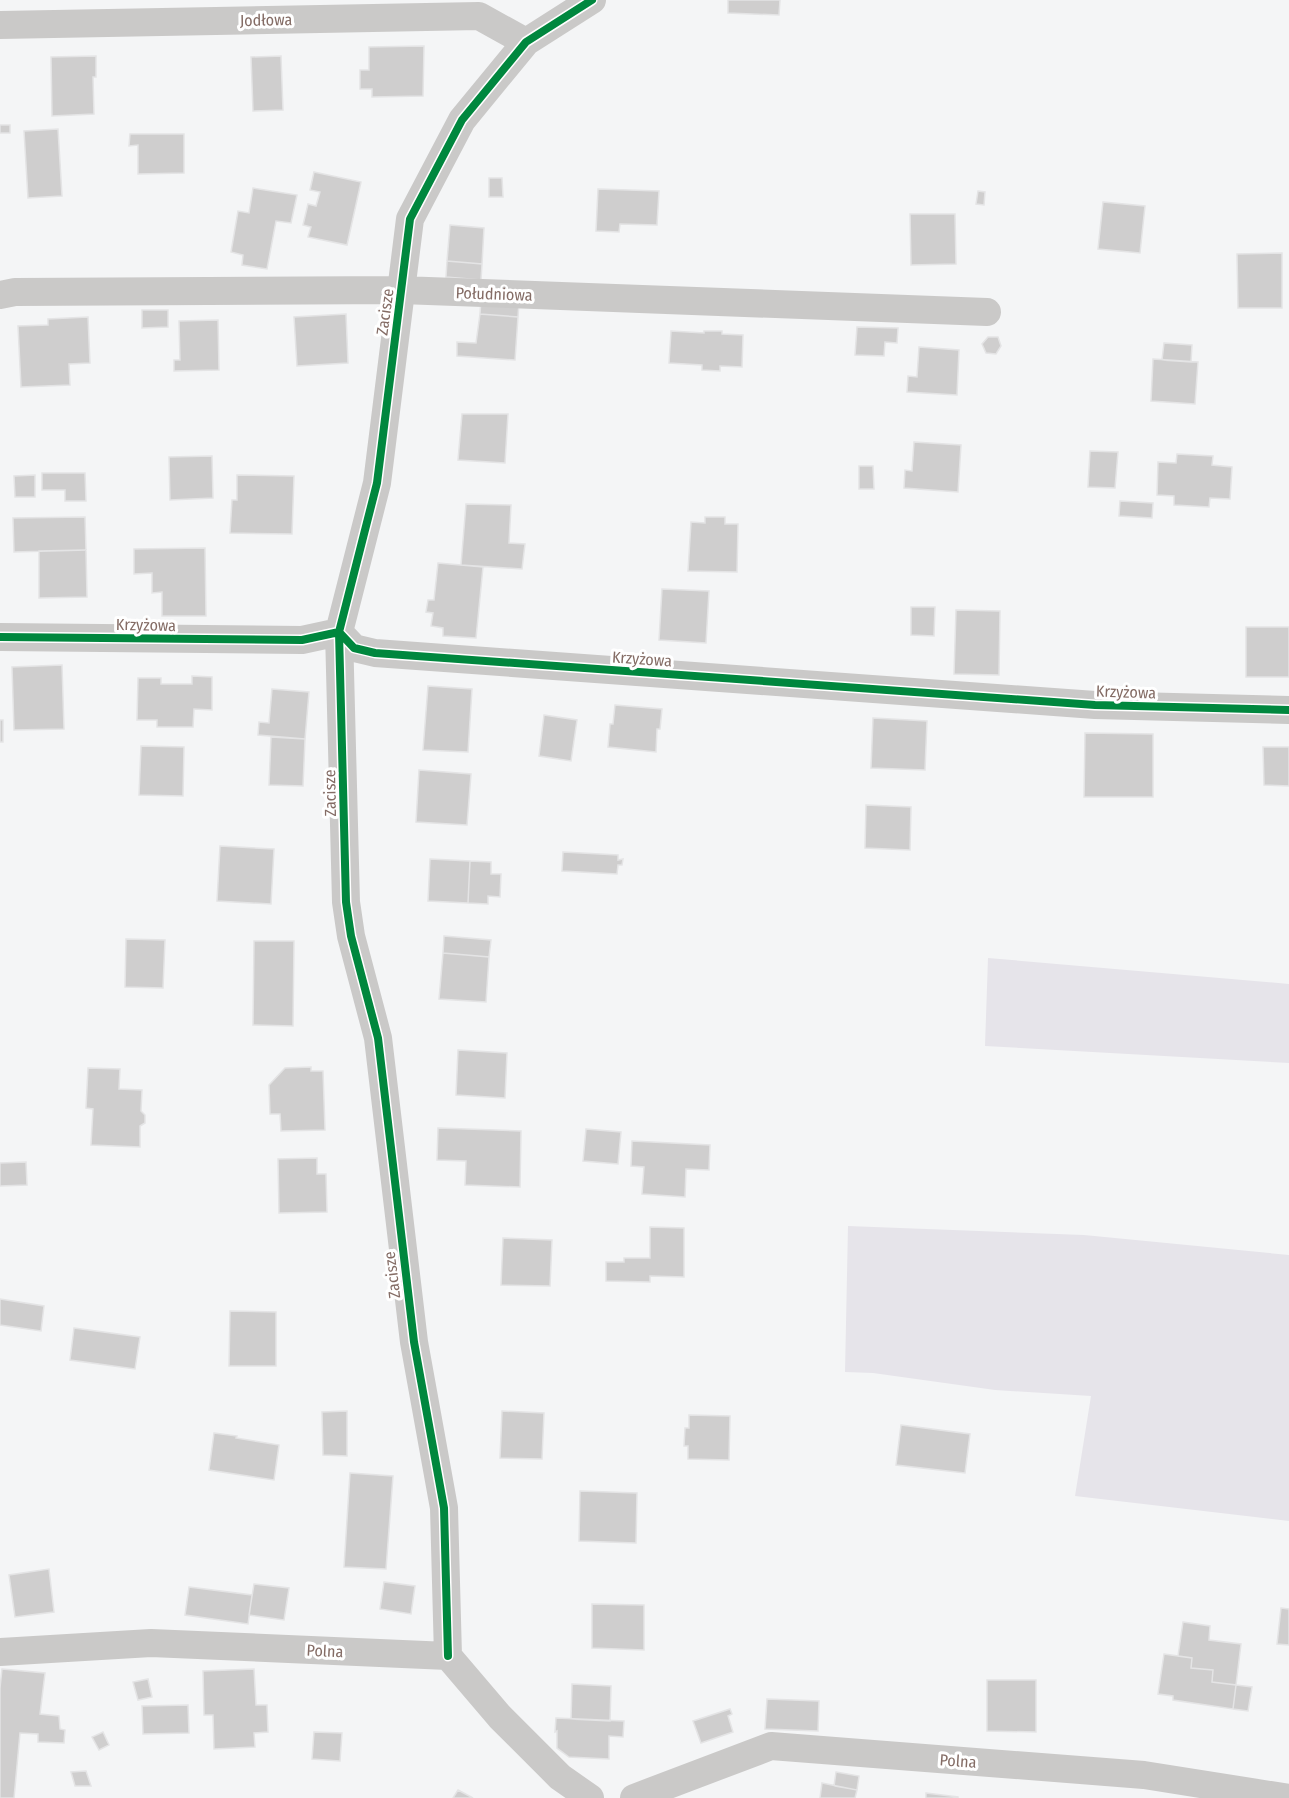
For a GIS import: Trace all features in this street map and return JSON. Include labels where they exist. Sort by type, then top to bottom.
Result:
[{"type":"street","name":"Zacisze","points":[[448,1656],[444,1508],[414,1342],[378,1038],[351,936],[346,902],[339,632],[377,483],[410,219],[462,120],[526,42],[592,0]]},
{"type":"street","name":"Jodłowa","points":[[0,25],[479,16],[526,42]]},
{"type":"street","name":"Południowa","points":[[0,295],[15,292],[401,290],[987,312]]},
{"type":"street","name":"Krzyżowa","points":[[0,638],[302,640],[339,632],[354,648],[375,653],[1095,705],[1289,710]]},
{"type":"street","name":"Polna","points":[[0,1652],[151,1643],[448,1656]]},
{"type":"street","points":[[448,1656],[500,1717],[560,1777],[590,1798]]},
{"type":"street","name":"Polna","points":[[634,1798],[771,1746],[1143,1775],[1289,1798]]},
{"type":"shaded area","points":[[988,958],[1289,984],[1289,1063],[985,1046]]},
{"type":"shaded area","points":[[848,1226],[1084,1235],[1289,1255],[1289,1521],[1075,1496],[1091,1396],[995,1390],[873,1373],[845,1372]]},
{"type":"building","points":[[728,0],[780,0],[779,15],[728,13]]},
{"type":"building","points":[[424,46],[423,96],[372,97],[372,89],[360,89],[360,70],[369,70],[369,47]]},
{"type":"building","points":[[96,56],[96,77],[93,77],[94,114],[52,116],[51,57]]},
{"type":"building","points":[[281,56],[283,110],[253,111],[251,57]]},
{"type":"building","points":[[0,125],[10,125],[10,133],[0,133]]},
{"type":"building","points":[[58,129],[62,196],[28,198],[24,131]]},
{"type":"building","points":[[130,134],[184,134],[184,173],[138,174],[138,145],[129,146]]},
{"type":"building","points":[[314,172],[361,182],[347,245],[308,237],[311,227],[303,225],[308,204],[316,206],[320,192],[310,190]]},
{"type":"building","points":[[489,178],[502,178],[503,197],[489,197]]},
{"type":"building","points":[[253,188],[297,195],[291,223],[276,221],[267,269],[242,265],[243,255],[231,252],[238,211],[249,213]]},
{"type":"building","points":[[598,189],[659,191],[657,225],[620,224],[619,232],[596,231]]},
{"type":"building","points":[[978,191],[985,192],[984,205],[976,204]]},
{"type":"building","points":[[1103,202],[1145,206],[1140,253],[1098,249]]},
{"type":"building","points":[[910,214],[955,214],[956,264],[911,265]]},
{"type":"building","points":[[450,225],[484,228],[482,264],[447,261]]},
{"type":"building","points":[[1282,253],[1282,308],[1238,308],[1237,254]]},
{"type":"building","points":[[447,261],[482,264],[481,280],[446,277]]},
{"type":"building","points":[[481,299],[519,302],[518,317],[480,314]]},
{"type":"building","points":[[142,310],[168,310],[168,327],[142,328]]},
{"type":"building","points":[[346,314],[348,363],[297,366],[294,317]]},
{"type":"building","points":[[480,314],[518,317],[515,360],[457,356],[457,342],[476,343]]},
{"type":"building","points":[[88,317],[90,363],[69,364],[70,385],[21,387],[18,326],[48,325],[48,319]]},
{"type":"building","points":[[218,320],[219,370],[174,371],[174,360],[180,360],[179,321]]},
{"type":"building","points":[[857,327],[898,328],[897,343],[885,342],[884,356],[855,355]]},
{"type":"building","points":[[671,331],[704,333],[704,331],[722,331],[722,334],[743,335],[742,367],[720,366],[720,371],[702,370],[702,365],[669,363]]},
{"type":"building","points":[[988,337],[998,337],[1001,346],[996,354],[986,353],[982,344]]},
{"type":"building","points":[[1164,343],[1192,345],[1191,362],[1162,360]]},
{"type":"building","points":[[919,347],[959,350],[957,395],[907,392],[908,376],[917,377]]},
{"type":"building","points":[[1153,359],[1198,362],[1195,404],[1151,401]]},
{"type":"building","points":[[462,414],[508,414],[505,463],[458,460]]},
{"type":"building","points":[[914,442],[961,445],[958,492],[904,488],[905,470],[912,471]]},
{"type":"building","points":[[1090,451],[1118,452],[1115,488],[1088,487]]},
{"type":"building","points":[[1177,454],[1213,456],[1212,465],[1232,467],[1230,499],[1210,498],[1209,507],[1174,505],[1174,496],[1157,495],[1158,462],[1176,463]]},
{"type":"building","points":[[212,456],[213,498],[170,500],[169,457]]},
{"type":"building","points":[[859,466],[873,466],[874,489],[859,489]]},
{"type":"building","points":[[42,473],[85,473],[86,501],[65,501],[65,490],[42,490]]},
{"type":"building","points":[[35,475],[35,497],[15,497],[14,476]]},
{"type":"building","points":[[237,475],[294,476],[292,534],[230,533],[232,500],[237,500]]},
{"type":"building","points":[[1120,501],[1153,503],[1152,518],[1119,516]]},
{"type":"building","points":[[466,504],[511,505],[509,543],[525,544],[522,569],[461,565]]},
{"type":"building","points":[[85,517],[86,550],[14,552],[13,518]]},
{"type":"building","points":[[705,517],[725,517],[725,524],[738,524],[737,572],[688,571],[691,522],[705,523]]},
{"type":"building","points":[[205,548],[206,616],[162,616],[162,592],[152,593],[152,573],[134,574],[134,549]]},
{"type":"building","points":[[86,550],[87,597],[39,598],[39,551]]},
{"type":"building","points":[[438,563],[483,567],[476,638],[443,636],[443,628],[431,626],[433,613],[426,612],[428,600],[434,600]]},
{"type":"building","points":[[662,589],[709,591],[706,643],[659,640]]},
{"type":"building","points":[[911,607],[935,607],[934,636],[911,635]]},
{"type":"building","points":[[956,610],[1000,611],[999,675],[954,674]]},
{"type":"building","points":[[1246,627],[1289,627],[1289,677],[1246,677]]},
{"type":"building","points":[[62,665],[64,729],[14,730],[12,667]]},
{"type":"building","points":[[192,676],[212,677],[212,710],[194,709],[193,727],[157,727],[157,720],[137,720],[138,678],[161,678],[161,684],[192,684]]},
{"type":"building","points":[[428,686],[472,689],[468,752],[423,750]]},
{"type":"building","points":[[272,689],[309,692],[305,739],[258,735],[259,722],[269,723]]},
{"type":"building","points":[[615,705],[662,709],[660,729],[657,729],[656,752],[608,747],[610,724],[613,724]]},
{"type":"building","points":[[544,715],[577,720],[571,761],[539,756]]},
{"type":"building","points":[[873,718],[927,721],[925,770],[871,768]]},
{"type":"building","points":[[0,720],[3,720],[3,742],[0,742]]},
{"type":"building","points":[[1085,733],[1153,734],[1153,797],[1084,797]]},
{"type":"building","points":[[271,737],[305,739],[303,786],[269,785]]},
{"type":"building","points":[[141,746],[184,747],[183,796],[139,795]]},
{"type":"building","points":[[1263,747],[1289,747],[1289,786],[1264,785]]},
{"type":"building","points":[[419,770],[471,774],[467,825],[416,822]]},
{"type":"building","points":[[866,805],[911,807],[910,850],[865,848]]},
{"type":"building","points":[[220,846],[274,849],[271,904],[217,901]]},
{"type":"building","points":[[563,852],[618,855],[618,860],[623,859],[622,865],[618,865],[617,874],[562,871]]},
{"type":"building","points":[[430,859],[470,861],[468,903],[428,901]]},
{"type":"building","points":[[470,861],[491,862],[491,874],[501,874],[500,897],[488,896],[488,904],[468,903]]},
{"type":"building","points":[[444,936],[491,940],[489,957],[443,953]]},
{"type":"building","points":[[126,939],[165,940],[163,988],[125,987]]},
{"type":"building","points":[[254,941],[294,941],[293,1026],[253,1025]]},
{"type":"building","points":[[443,953],[489,957],[486,1002],[439,999]]},
{"type":"building","points":[[458,1050],[507,1053],[505,1098],[456,1095]]},
{"type":"building","points":[[311,1067],[311,1071],[323,1071],[325,1130],[281,1131],[280,1114],[270,1114],[269,1085],[285,1068]]},
{"type":"building","points":[[88,1068],[120,1069],[119,1089],[142,1090],[141,1111],[145,1115],[145,1123],[140,1126],[140,1147],[91,1145],[93,1109],[86,1108]]},
{"type":"building","points":[[438,1128],[521,1131],[520,1187],[465,1185],[466,1161],[437,1160]]},
{"type":"building","points":[[586,1129],[621,1132],[618,1164],[583,1161]]},
{"type":"building","points":[[632,1141],[710,1145],[709,1170],[686,1169],[685,1197],[642,1194],[644,1167],[631,1166]]},
{"type":"building","points":[[317,1158],[317,1174],[326,1174],[327,1212],[279,1213],[278,1159]]},
{"type":"building","points":[[26,1162],[27,1185],[0,1186],[0,1163]]},
{"type":"building","points":[[650,1227],[684,1228],[684,1277],[650,1276],[650,1282],[606,1281],[606,1262],[624,1262],[624,1258],[650,1258]]},
{"type":"building","points":[[503,1238],[552,1240],[550,1286],[501,1285]]},
{"type":"building","points":[[0,1299],[44,1306],[41,1331],[0,1325]]},
{"type":"building","points":[[230,1311],[276,1312],[276,1366],[229,1366]]},
{"type":"building","points":[[74,1328],[140,1337],[135,1369],[70,1360]]},
{"type":"building","points":[[347,1411],[347,1456],[323,1455],[322,1412]]},
{"type":"building","points":[[502,1411],[544,1413],[542,1459],[500,1458]]},
{"type":"building","points":[[689,1415],[730,1416],[729,1460],[688,1459],[688,1446],[684,1446],[685,1428],[689,1428]]},
{"type":"building","points":[[901,1425],[970,1434],[965,1473],[896,1465]]},
{"type":"building","points":[[214,1433],[279,1445],[274,1480],[209,1470]]},
{"type":"building","points":[[350,1473],[393,1476],[386,1569],[344,1567]]},
{"type":"building","points":[[580,1491],[637,1493],[636,1543],[579,1541]]},
{"type":"building","points":[[49,1569],[54,1612],[15,1617],[9,1575]]},
{"type":"building","points":[[384,1582],[415,1586],[411,1614],[380,1609]]},
{"type":"building","points":[[254,1584],[289,1588],[284,1620],[249,1615]]},
{"type":"building","points":[[189,1587],[252,1595],[248,1624],[185,1615]]},
{"type":"building","points":[[592,1604],[644,1605],[644,1650],[592,1648]]},
{"type":"building","points":[[1281,1608],[1289,1609],[1289,1645],[1277,1644]]},
{"type":"building","points":[[1183,1622],[1210,1626],[1209,1640],[1241,1644],[1236,1685],[1212,1682],[1213,1670],[1191,1668],[1192,1658],[1178,1656]]},
{"type":"building","points":[[1164,1654],[1192,1658],[1191,1668],[1213,1670],[1212,1682],[1236,1685],[1233,1709],[1173,1700],[1173,1696],[1158,1694]]},
{"type":"building","points":[[2,1669],[45,1673],[40,1714],[59,1716],[60,1729],[65,1730],[64,1743],[38,1742],[38,1734],[20,1733],[14,1798],[0,1798]]},
{"type":"building","points":[[254,1669],[256,1705],[267,1705],[268,1732],[254,1733],[255,1747],[214,1749],[213,1715],[204,1715],[203,1671]]},
{"type":"building","points":[[148,1679],[152,1697],[138,1700],[133,1682]]},
{"type":"building","points":[[987,1680],[1036,1680],[1036,1732],[987,1731]]},
{"type":"building","points":[[572,1684],[611,1686],[610,1721],[571,1719]]},
{"type":"building","points":[[1236,1685],[1252,1687],[1248,1711],[1233,1709]]},
{"type":"building","points":[[767,1699],[819,1701],[818,1731],[765,1729]]},
{"type":"building","points":[[188,1705],[189,1733],[143,1734],[142,1706]]},
{"type":"building","points":[[730,1709],[732,1714],[728,1716],[733,1732],[701,1743],[693,1721]]},
{"type":"building","points":[[556,1718],[624,1721],[623,1737],[609,1736],[609,1759],[569,1757],[557,1748]]},
{"type":"building","points":[[103,1732],[109,1745],[99,1750],[92,1737]]},
{"type":"building","points":[[314,1732],[342,1733],[340,1761],[312,1759]]},
{"type":"building","points":[[86,1771],[91,1786],[75,1786],[71,1772]]},
{"type":"building","points":[[836,1772],[859,1776],[857,1790],[834,1786]]},
{"type":"building","points":[[822,1783],[857,1790],[855,1798],[820,1798]]},
{"type":"building","points":[[458,1790],[473,1798],[453,1798]]},
{"type":"building","points":[[926,1793],[958,1797],[958,1798],[926,1798]]},
{"type":"cycle path","points":[[448,1656],[444,1508],[414,1342],[378,1038],[351,936],[346,902],[339,632],[377,483],[410,219],[462,120],[526,42],[592,0]]},
{"type":"cycle path","points":[[0,637],[302,640],[339,632],[354,648],[375,653],[1095,705],[1289,710]]}]
